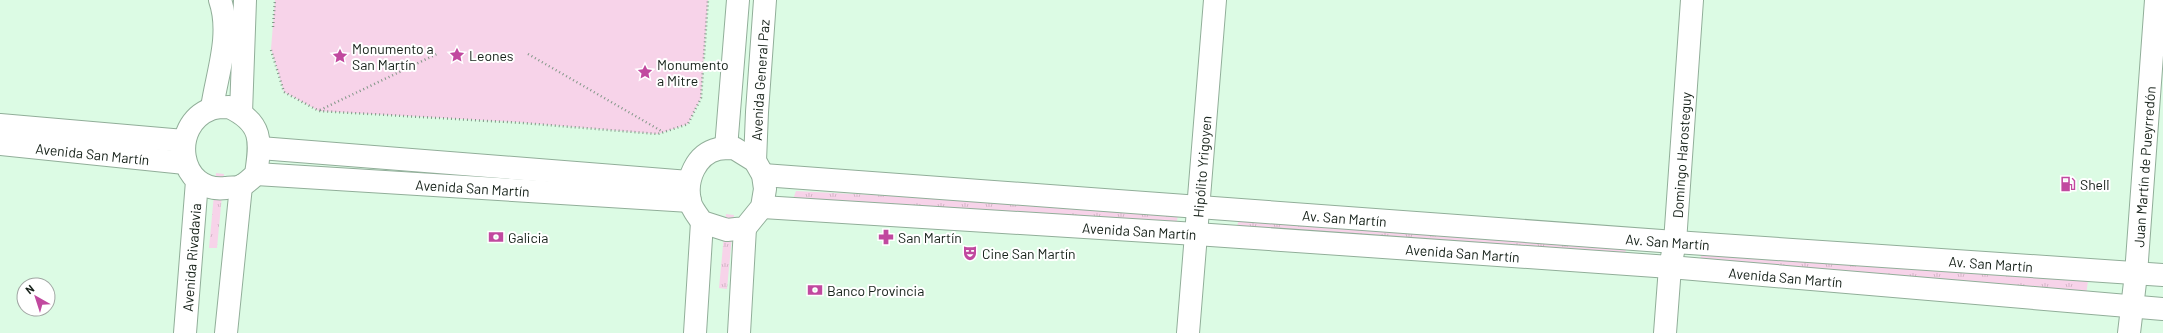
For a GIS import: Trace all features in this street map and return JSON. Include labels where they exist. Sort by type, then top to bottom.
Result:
[{"type":"main road","points":[[212,108],[225,48],[224,13],[220,0]]},
{"type":"main road","points":[[241,113],[245,0]]},
{"type":"main road","name":"Avenida General Paz","points":[[726,148],[738,0]]},
{"type":"main road","name":"Avenida General Paz","points":[[759,168],[757,112],[765,0]]},
{"type":"main road","name":"Hipólito Yrigoyen","points":[[1188,333],[1215,0]]},
{"type":"main road","name":"Domingo Harosteguy","points":[[1665,333],[1670,267],[1674,242],[1692,0]]},
{"type":"main road","name":"Juan Martín de Pueyrredón","points":[[2129,333],[2136,274],[2156,0]]},
{"type":"main road","points":[[226,333],[248,180],[260,148],[258,134],[250,120],[241,113],[229,107],[212,108],[200,114],[190,125],[184,141],[191,172],[222,188],[248,180]]},
{"type":"main road","name":"Avenida San Martín","points":[[0,125],[184,141]]},
{"type":"main road","name":"Avenida San Martín","points":[[0,144],[191,172]]},
{"type":"main road","name":"Avenida San Martín","points":[[260,148],[689,192]]},
{"type":"main road","points":[[695,333],[702,222],[689,192],[695,166],[705,156],[717,149],[726,148],[734,148],[759,168],[765,189],[762,207],[746,228],[739,333]]},
{"type":"main road","name":"Avenida San Martín","points":[[759,168],[1199,207]]},
{"type":"main road","name":"Avenida Rivadavia","points":[[185,333],[191,172]]},
{"type":"main road","name":"Avenida San Martín","points":[[248,180],[689,192]]},
{"type":"main road","name":"Avenida San Martín","points":[[762,207],[1196,234],[1670,267],[2163,309]]},
{"type":"main road","name":"Av. San Martín","points":[[1199,207],[2136,274]]},
{"type":"main road","points":[[702,222],[727,230],[746,228]]},
{"type":"main road","points":[[2136,274],[2163,275]]},
{"type":"path","points":[[273,28],[275,0]]},
{"type":"path","points":[[272,42],[271,49],[284,92],[319,111],[523,123],[658,134],[688,124],[701,98],[708,0]]},
{"type":"path","points":[[319,111],[437,54]]},
{"type":"path","points":[[528,54],[663,132]]},
{"type":"green space","points":[[275,0],[708,0],[701,98],[688,124],[658,134],[516,122],[319,111],[284,92],[271,49]]},
{"type":"green space","points":[[216,173],[224,174],[217,248],[209,248]]},
{"type":"green space","points":[[796,191],[1179,211],[1176,225],[792,202]]},
{"type":"green space","points":[[726,214],[734,215],[727,289],[719,288]]},
{"type":"green space","points":[[1239,219],[1626,247],[1625,257],[1236,230]]},
{"type":"green space","points":[[1702,253],[2088,281],[2086,295],[1699,263]]},
{"type":"place","name":"Leones","points":[[457,55]]},
{"type":"place","name":"Monumento a San Martín","points":[[340,56]]},
{"type":"place","name":"Monumento a Mitre","points":[[645,72]]},
{"type":"place","name":"Shell","points":[[2068,184]]},
{"type":"place","name":"Galicia","points":[[496,237]]},
{"type":"place","name":"San Martín","points":[[886,237]]},
{"type":"place","name":"Cine San Martín","points":[[970,253]]},
{"type":"place","name":"Banco Provincia","points":[[815,290]]}]
